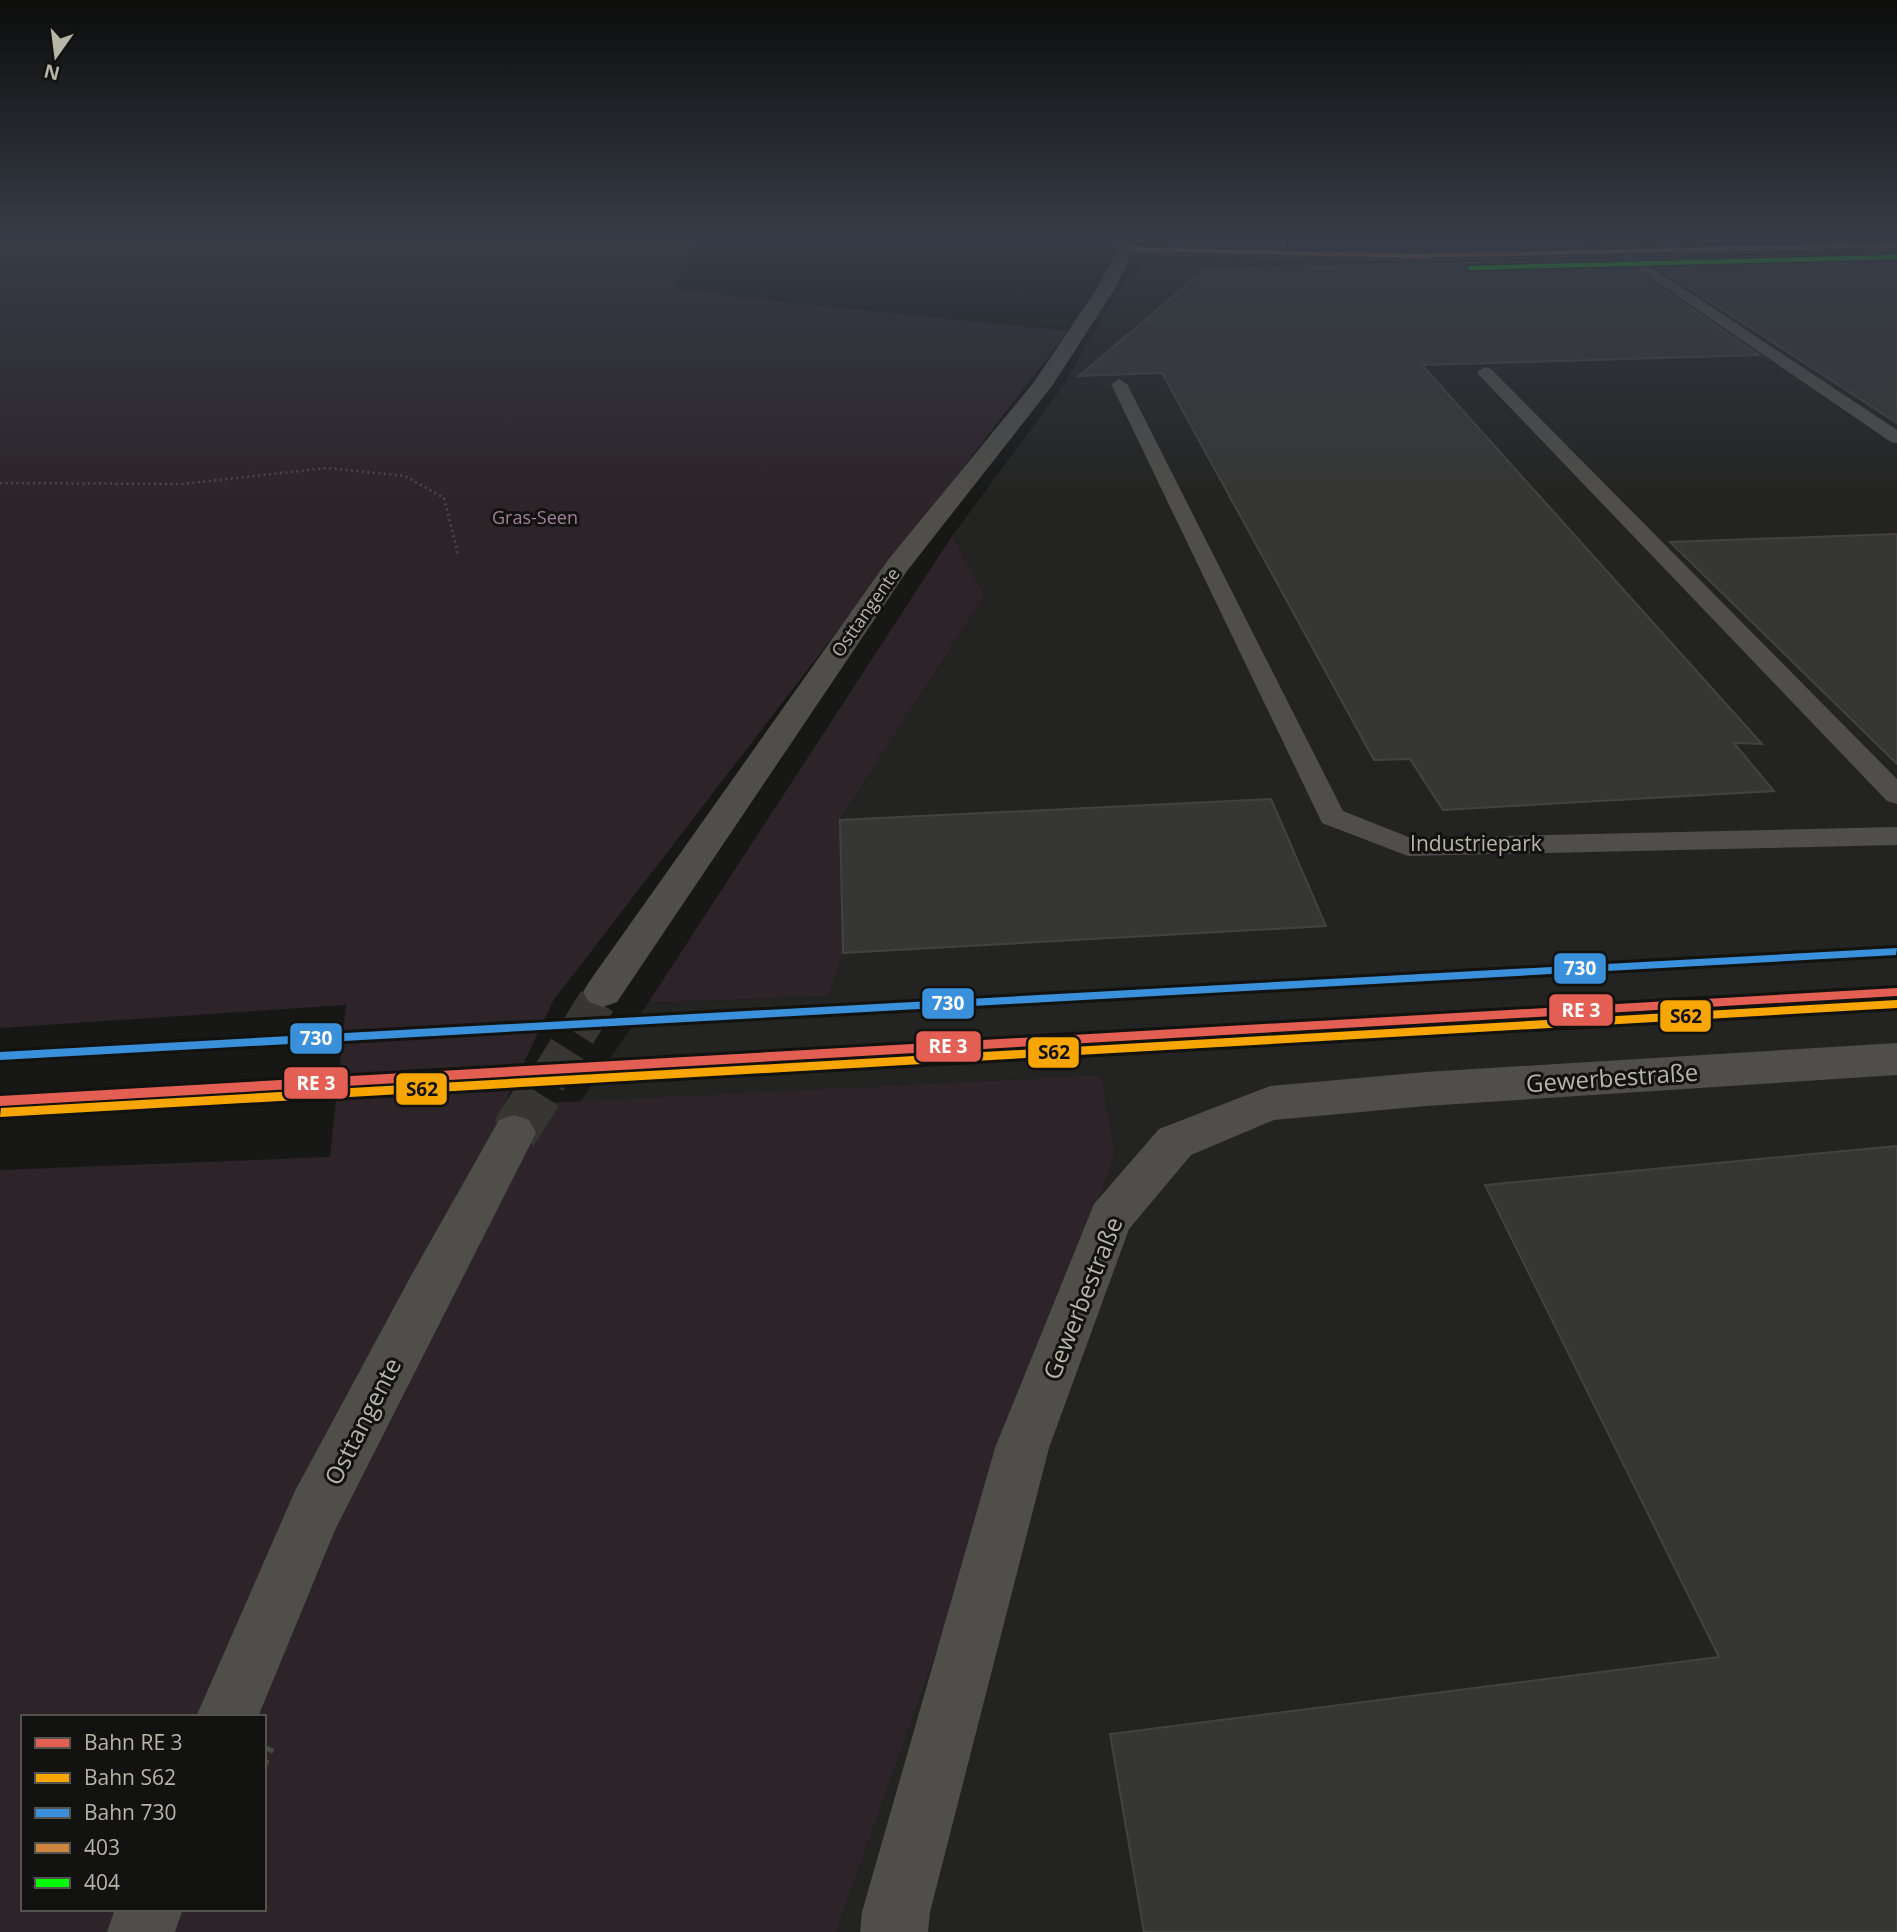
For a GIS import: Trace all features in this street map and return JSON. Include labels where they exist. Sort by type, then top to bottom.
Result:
[{"type":"street","name":"Osttangente","points":[[603,992],[897,566],[1042,386],[1081,326]]},
{"type":"street","name":"Gewerbestraße","points":[[894,1932],[896,1912],[1022,1448],[1110,1218],[1175,1142],[1270,1103],[1426,1089],[1897,1059]]},
{"type":"street","name":"Osttangente","points":[[228,1715],[315,1511],[514,1133]]},
{"type":"street","points":[[141,1932],[148,1911]]},
{"type":"lane","points":[[1732,326],[1897,438]]},
{"type":"lane","points":[[1485,372],[1897,795]]},
{"type":"lane","name":"Industriepark","points":[[1119,384],[1332,817],[1409,847],[1897,836]]},
{"type":"path","points":[[0,483],[183,484],[327,468],[405,476],[444,498],[458,554]]},
{"type":"shaded area","points":[[1098,326],[1897,326],[1897,1932],[836,1932],[1115,1153],[1101,1075],[580,1102],[648,1003],[829,996],[843,953],[840,820],[985,595],[952,536],[1064,385]]},
{"type":"green space","name":"Gras-Seen","points":[[0,326],[1020,326],[1068,331],[553,1001],[504,1105],[1101,1075],[1115,1153],[836,1932],[0,1932],[0,1170],[330,1157],[346,1005],[0,1028]]},
{"type":"green space","points":[[952,536],[985,595],[840,820],[843,953],[829,996],[648,1003]]},
{"type":"building","points":[[1138,326],[1717,326],[1759,355],[1422,365],[1762,744],[1734,743],[1774,791],[1443,810],[1410,759],[1374,760],[1162,373],[1079,376]]},
{"type":"building","points":[[1748,326],[1897,326],[1897,423]]},
{"type":"building","points":[[1897,534],[1897,764],[1670,542]]},
{"type":"building","points":[[1271,799],[1326,926],[843,953],[840,820]]},
{"type":"building","points":[[1897,1146],[1897,1932],[1144,1932],[1110,1734],[1719,1657],[1485,1185]]},
{"type":"tunnel","points":[[547,1081],[603,992]]},
{"type":"tunnel","points":[[514,1133],[548,1079]]},
{"type":"transit line","points":[[0,1101],[1897,992]]},
{"type":"rail line","name":"730","points":[[0,1056],[1896,951]]},
{"type":"rail line","name":"S62","points":[[1,1113],[1897,1004]]}]
